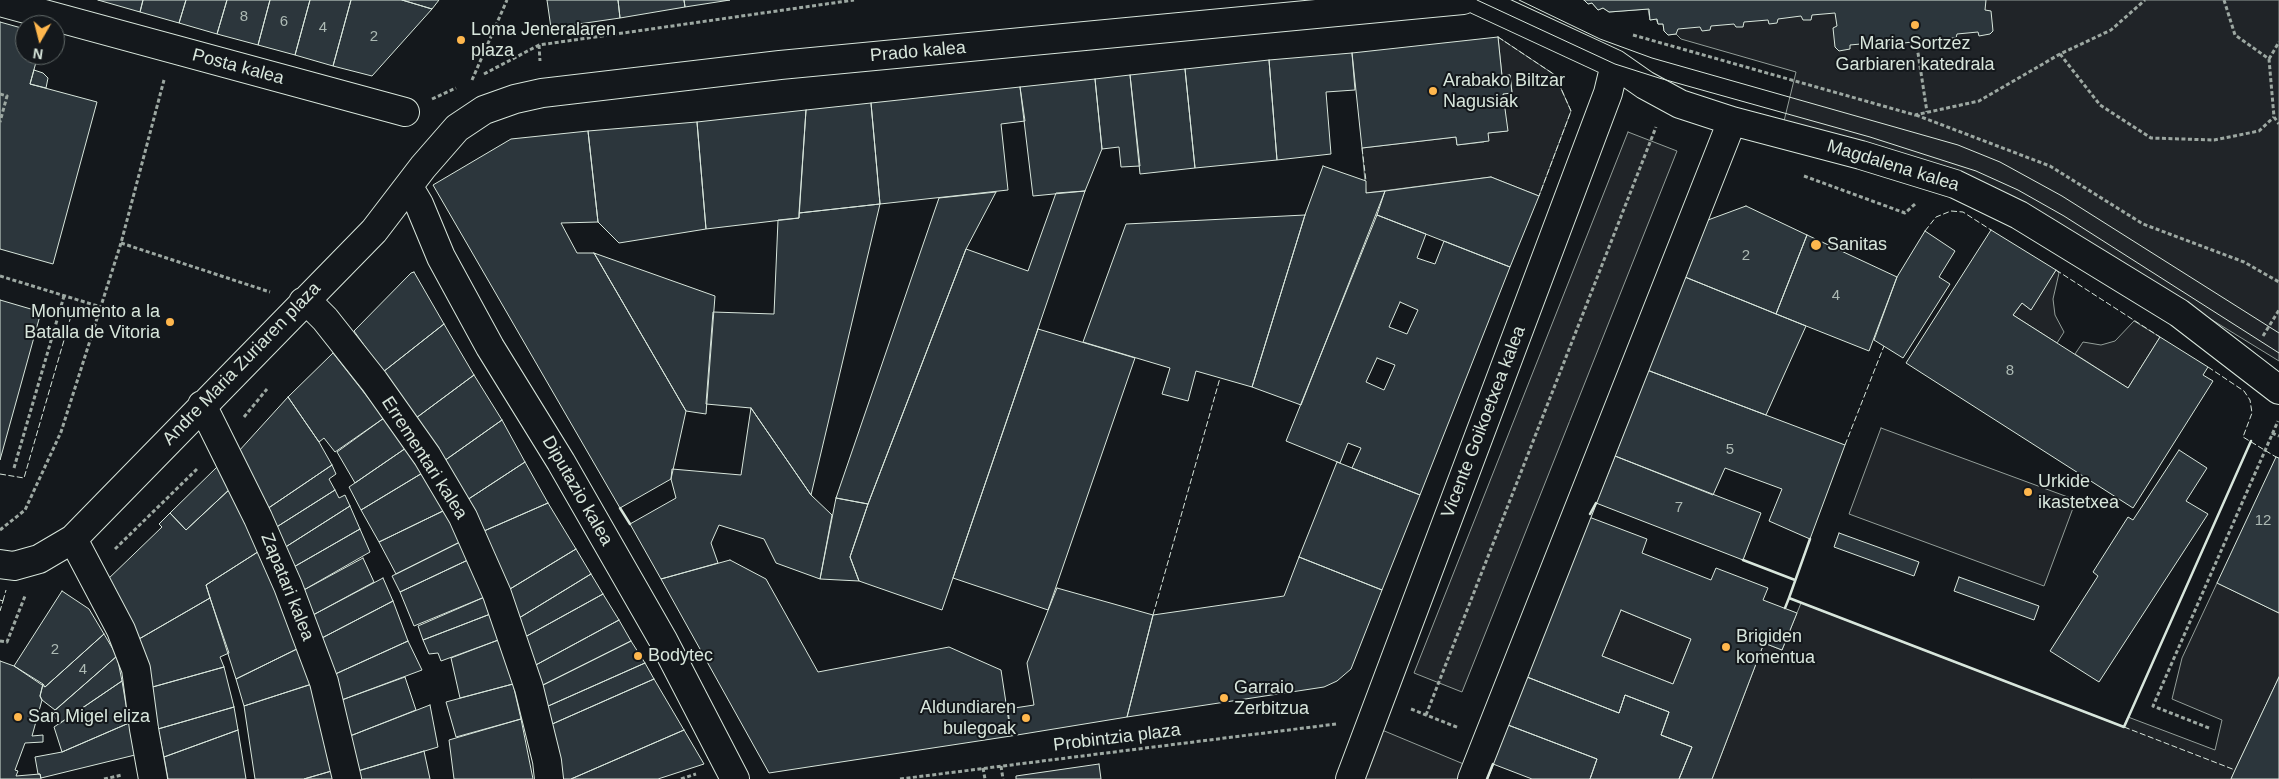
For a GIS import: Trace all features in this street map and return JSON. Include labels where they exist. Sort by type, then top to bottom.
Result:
[{"type":"street","name":"Prado kalea","points":[[414,195],[423,167],[456,128],[484,110],[514,99],[542,93],[808,62],[1463,0]]},
{"type":"street","name":"Magdalena kalea","points":[[1477,0],[1615,64],[1645,85],[1680,104],[1732,121],[1861,154],[1955,184],[2012,211],[2179,313],[2279,390]]},
{"type":"street","name":"Posta kalea","points":[[0,2],[405,112]]},
{"type":"street","name":"Vicente Goikoetxea kalea","points":[[1350,779],[1608,93],[1615,64]]},
{"type":"street","points":[[1472,779],[1732,121]]},
{"type":"street","name":"Andre Maria Zuriaren plaza","points":[[0,564],[14,566],[39,559],[73,539],[303,302],[374,231],[414,195]]},
{"type":"street","name":"Diputazio kalea","points":[[414,195],[441,257],[490,347],[561,462],[658,632],[735,779]]},
{"type":"street","name":"Errementari kalea","points":[[303,302],[314,308],[325,319],[374,381],[427,456],[464,517],[497,594],[529,688],[547,760],[549,779]]},
{"type":"street","name":"Zapatari kalea","points":[[202,405],[258,518],[288,586],[324,682],[347,779]]},
{"type":"street","points":[[73,539],[121,630],[136,669],[153,779]]},
{"type":"path","points":[[472,80],[507,0]]},
{"type":"path","points":[[405,112],[539,45],[854,0]]},
{"type":"path","points":[[1916,115],[1979,101],[2060,54],[2111,30],[2145,0]]},
{"type":"path","points":[[2224,0],[2235,36],[2269,59]]},
{"type":"path","points":[[1625,32],[1642,39],[1916,115],[2050,166],[2143,224],[2244,262],[2279,282]]},
{"type":"path","points":[[1916,40],[1927,112]]},
{"type":"path","points":[[2279,42],[2269,59],[2274,117],[2279,124]]},
{"type":"path","points":[[0,530],[24,510],[61,432],[121,243],[172,50]]},
{"type":"path","points":[[2060,54],[2100,105],[2150,138],[2214,140],[2259,131],[2274,117]]},
{"type":"path","points":[[0,94],[7,96],[0,122]]},
{"type":"path","points":[[1426,715],[1656,126]]},
{"type":"path","points":[[1795,172],[1906,214],[1919,200]]},
{"type":"path","points":[[121,243],[303,302]]},
{"type":"path","points":[[0,276],[101,306]]},
{"type":"path","points":[[14,468],[64,296]]},
{"type":"path","points":[[2209,728],[2153,706],[2279,418]]},
{"type":"path","points":[[2272,433],[2279,436]]},
{"type":"path","points":[[0,641],[7,642],[23,600]]},
{"type":"path","points":[[1381,697],[1487,740]]},
{"type":"path","name":"Probintzia plaza","points":[[900,779],[1337,724]]},
{"type":"path","points":[[1001,766],[1003,779]]},
{"type":"path","points":[[983,768],[985,779]]},
{"type":"shaded area","points":[[1584,0],[2279,0],[2279,361],[2039,214],[1784,121],[1796,72],[1681,39],[1676,34],[1668,35],[1664,31],[1663,24],[1658,24],[1656,19],[1650,20],[1648,9],[1609,12],[1603,8],[1598,10],[1592,3],[1588,4]]},
{"type":"shaded area","points":[[1498,37],[1555,75],[1571,111],[1539,196],[1491,177],[1366,193],[1362,148],[1456,137],[1457,145],[1484,142],[1488,133],[1507,131],[1503,94],[1512,92],[1510,75],[1502,76]]},
{"type":"shaded area","points":[[1628,132],[1677,151],[1462,692],[1414,673]]},
{"type":"shaded area","points":[[2056,270],[2059,273],[2053,299],[2055,315],[2064,332],[2057,343],[2013,315],[2022,303],[2030,309]]},
{"type":"shaded area","points":[[2134,321],[2160,337],[2128,388],[2075,354],[2083,342],[2101,345],[2115,341]]},
{"type":"shaded area","points":[[1881,428],[2076,500],[2044,586],[1849,514]]},
{"type":"shaded area","points":[[2217,583],[2279,613],[2279,677],[2231,779],[1712,779],[1764,643],[1782,650],[1801,603],[2123,727],[2128,717],[2215,750],[2222,720],[2172,699],[2182,658]]},
{"type":"shaded area","points":[[1621,610],[1691,639],[1673,684],[1602,656]]},
{"type":"shaded area","points":[[1382,730],[1466,765],[1459,779],[1361,779]]},
{"type":"building","points":[[98,0],[143,0],[140,12]]},
{"type":"building","points":[[143,0],[186,0],[179,23],[140,12]]},
{"type":"building","points":[[186,0],[227,0],[217,34],[179,23]]},
{"type":"building","points":[[227,0],[270,0],[258,45],[217,34]]},
{"type":"building","points":[[270,0],[310,0],[295,55],[258,45]]},
{"type":"building","points":[[310,0],[351,0],[333,66],[295,55]]},
{"type":"building","points":[[351,0],[402,0],[432,9],[372,76],[333,66]]},
{"type":"building","points":[[402,0],[439,0],[432,9]]},
{"type":"building","points":[[547,0],[618,0],[620,18],[551,28]]},
{"type":"building","points":[[618,0],[684,0],[685,7],[620,18]]},
{"type":"building","points":[[684,0],[730,0],[685,7]]},
{"type":"building","name":"Maria Sortzez Garbiaren katedrala","points":[[1584,0],[1986,0],[1985,10],[1991,11],[1993,31],[1990,34],[1979,36],[1978,32],[1957,34],[1956,38],[1873,47],[1871,43],[1850,45],[1850,49],[1839,51],[1835,47],[1833,28],[1837,26],[1835,13],[1812,15],[1811,20],[1803,20],[1801,16],[1778,19],[1777,23],[1769,24],[1768,20],[1744,22],[1743,27],[1736,27],[1734,24],[1711,26],[1710,30],[1702,31],[1700,27],[1678,29],[1676,34],[1668,35],[1664,31],[1663,24],[1658,24],[1657,19],[1650,20],[1649,9],[1609,12],[1603,8],[1598,10],[1592,3],[1588,4]]},
{"type":"building","points":[[0,22],[15,26],[15,65],[35,65],[30,84],[97,102],[53,264],[0,249]]},
{"type":"building","name":"Arabako Biltzar Nagusiak","points":[[1498,37],[1502,76],[1510,75],[1512,93],[1503,94],[1508,131],[1488,133],[1489,141],[1457,145],[1456,137],[1362,148],[1352,53]]},
{"type":"building","points":[[1352,53],[1355,90],[1326,92],[1331,154],[1277,160],[1269,60]]},
{"type":"building","points":[[1269,60],[1277,160],[1195,168],[1185,69]]},
{"type":"building","points":[[1185,69],[1195,168],[1140,174],[1130,75]]},
{"type":"building","points":[[34,70],[43,73],[48,78],[46,88],[30,84]]},
{"type":"building","points":[[1130,75],[1140,166],[1121,167],[1119,147],[1102,149],[1095,79]]},
{"type":"building","points":[[1095,79],[1102,149],[1085,191],[1033,196],[1020,87]]},
{"type":"building","points":[[1020,87],[1025,121],[1001,124],[1008,190],[880,204],[871,103]]},
{"type":"building","points":[[871,103],[880,204],[799,213],[806,110]]},
{"type":"building","points":[[806,110],[799,218],[706,229],[697,122]]},
{"type":"building","points":[[697,122],[706,229],[619,243],[598,222],[588,131]]},
{"type":"building","points":[[588,131],[598,222],[561,223],[577,253],[594,253],[686,411],[671,479],[620,508],[433,185],[511,139]]},
{"type":"building","points":[[1323,166],[1366,181],[1366,193],[1385,191],[1301,405],[1252,387],[1305,215]]},
{"type":"building","points":[[1491,177],[1539,196],[1510,267],[1377,215],[1385,191]]},
{"type":"building","points":[[1085,191],[942,610],[859,581],[850,557],[868,504],[966,249],[1028,271],[1056,193]]},
{"type":"building","points":[[996,192],[966,249],[868,504],[836,498],[939,198]]},
{"type":"building","points":[[880,204],[811,495],[751,408],[706,404],[713,312],[774,314],[778,220],[799,218],[799,213]]},
{"type":"building","points":[[1746,206],[1807,235],[1776,314],[1685,277],[1708,220]]},
{"type":"building","points":[[1305,215],[1252,387],[1196,371],[1188,401],[1162,394],[1170,368],[1083,342],[1126,224]]},
{"type":"building","points":[[1377,215],[1426,234],[1417,258],[1435,264],[1444,241],[1510,267],[1420,495],[1352,468],[1361,448],[1348,443],[1340,463],[1286,441]],"holes":[[[1400,302],[1418,310],[1407,334],[1389,327]],[[1377,358],[1395,365],[1384,390],[1366,382]]]},
{"type":"building","points":[[1991,230],[2056,270],[2031,310],[2022,303],[2013,315],[2128,388],[2160,337],[2208,367],[2203,375],[2213,381],[2133,508],[1906,363]]},
{"type":"building","points":[[1925,231],[1955,251],[1939,277],[1950,284],[1903,358],[1874,340],[1897,277]]},
{"type":"building","points":[[1807,235],[1897,277],[1869,351],[1776,314]]},
{"type":"building","points":[[594,253],[715,296],[706,414],[686,411]]},
{"type":"building","points":[[414,272],[444,324],[383,372],[354,331]]},
{"type":"building","points":[[1685,277],[1806,326],[1766,415],[1647,370]]},
{"type":"building","points":[[0,300],[41,312],[0,460]]},
{"type":"building","points":[[444,324],[474,375],[416,418],[383,372]]},
{"type":"building","points":[[1038,329],[1135,358],[1048,610],[953,578]]},
{"type":"building","points":[[333,353],[384,418],[335,452],[324,438],[319,442],[288,397]]},
{"type":"building","points":[[1647,370],[1845,445],[1810,539],[1769,521],[1782,489],[1725,468],[1713,495],[1615,456]]},
{"type":"building","points":[[474,375],[502,420],[444,461],[416,418]]},
{"type":"building","points":[[288,397],[319,442],[332,465],[267,509],[238,452]]},
{"type":"building","points":[[751,408],[811,495],[832,515],[820,579],[776,563],[764,539],[719,525],[711,543],[718,563],[661,579],[630,524],[676,498],[671,479],[672,469],[741,475]]},
{"type":"building","points":[[384,418],[406,448],[355,483],[337,452]]},
{"type":"building","points":[[502,420],[525,462],[467,500],[444,461]]},
{"type":"building","points":[[406,448],[424,472],[361,510],[349,487]]},
{"type":"building","points":[[2179,450],[2207,468],[2186,501],[2208,514],[2099,682],[2050,651],[2098,576],[2093,572],[2128,517],[2133,520]]},
{"type":"building","points":[[1615,456],[1761,513],[1743,560],[1596,503]]},
{"type":"building","points":[[2276,457],[2279,458],[2279,613],[2217,583]]},
{"type":"building","points":[[525,462],[548,503],[484,531],[467,500]]},
{"type":"building","points":[[1337,462],[1420,495],[1382,590],[1299,557]]},
{"type":"building","points":[[332,465],[336,474],[329,479],[335,490],[275,528],[267,509]]},
{"type":"building","points":[[217,467],[231,488],[186,530],[170,513]]},
{"type":"building","points":[[424,472],[445,510],[379,542],[361,510]]},
{"type":"building","points":[[231,488],[264,548],[206,585],[210,598],[139,639],[134,626],[106,581],[162,527],[159,524],[170,513],[186,530]]},
{"type":"building","points":[[335,490],[339,498],[345,495],[350,506],[284,548],[275,528]]},
{"type":"building","points":[[836,498],[868,504],[850,557],[859,581],[820,579]]},
{"type":"building","points":[[548,503],[576,549],[510,589],[484,531]]},
{"type":"building","points":[[350,506],[360,529],[292,568],[284,548]]},
{"type":"building","points":[[445,510],[462,541],[396,574],[379,542]]},
{"type":"building","name":"Brigiden komentua","points":[[1589,517],[1647,539],[1642,553],[1711,580],[1716,568],[1768,588],[1763,600],[1797,613],[1782,650],[1764,643],[1712,779],[1679,779],[1692,747],[1661,735],[1669,712],[1625,695],[1619,713],[1527,677]],"holes":[[[1621,610],[1691,639],[1673,684],[1602,656]]]},
{"type":"building","points":[[360,529],[370,552],[302,591],[292,568]]},
{"type":"building","points":[[1839,533],[1919,562],[1914,576],[1834,547]]},
{"type":"building","points":[[462,541],[470,559],[400,592],[392,576]]},
{"type":"building","points":[[264,548],[303,646],[236,679],[206,585]]},
{"type":"building","points":[[576,549],[591,574],[519,618],[510,589]]},
{"type":"building","points":[[1299,557],[1382,590],[1351,669],[1337,681],[1324,687],[1127,717],[1153,615],[1284,596]]},
{"type":"building","points":[[363,558],[374,582],[313,615],[302,591]]},
{"type":"building","points":[[470,559],[487,596],[414,626],[400,592]]},
{"type":"building","points":[[730,560],[766,579],[818,672],[949,647],[1001,670],[1011,736],[769,773],[661,579]]},
{"type":"building","points":[[591,574],[603,594],[525,637],[519,618]]},
{"type":"building","points":[[1959,577],[2039,606],[2034,620],[1954,591]]},
{"type":"building","points":[[383,578],[393,601],[320,639],[313,615]]},
{"type":"building","points":[[1057,588],[1153,615],[1127,717],[1011,736],[1008,709],[1034,705],[1027,663]]},
{"type":"building","points":[[62,591],[89,609],[104,634],[45,687],[14,666]]},
{"type":"building","points":[[603,594],[619,620],[534,666],[525,637]]},
{"type":"building","points":[[487,596],[493,613],[423,640],[418,626]]},
{"type":"building","points":[[210,598],[229,653],[220,657],[224,667],[149,688],[139,639]]},
{"type":"building","points":[[393,601],[408,641],[331,676],[320,639]]},
{"type":"building","points":[[493,613],[501,639],[441,661],[438,653],[429,654],[423,640]]},
{"type":"building","points":[[619,620],[631,641],[541,686],[534,666]]},
{"type":"building","points":[[104,634],[117,656],[55,710],[42,700],[40,696],[43,684],[45,687]]},
{"type":"building","points":[[501,639],[513,684],[460,698],[451,658]]},
{"type":"building","points":[[408,641],[422,670],[339,701],[331,676]]},
{"type":"building","points":[[631,641],[645,663],[546,707],[541,686]]},
{"type":"building","points":[[303,646],[315,683],[244,706],[236,679]]},
{"type":"building","points":[[117,656],[122,681],[59,724],[52,713]]},
{"type":"building","name":"San Migel eliza","points":[[0,661],[14,666],[43,684],[40,696],[42,700],[32,736],[43,735],[43,742],[25,743],[15,770],[18,771],[16,776],[40,774],[41,779],[0,779]]},
{"type":"building","points":[[645,663],[654,679],[550,725],[546,707]]},
{"type":"building","points":[[224,667],[234,707],[158,729],[149,688]]},
{"type":"building","points":[[405,677],[416,710],[350,736],[339,701]]},
{"type":"building","points":[[1527,677],[1619,713],[1625,695],[1669,712],[1661,735],[1692,747],[1679,779],[1590,779],[1597,759],[1508,725]]},
{"type":"building","points":[[2279,677],[2279,779],[2231,779],[2235,770]]},
{"type":"building","points":[[654,679],[684,730],[571,779],[561,779],[550,725]]},
{"type":"building","points":[[122,681],[129,723],[62,752],[54,727]]},
{"type":"building","points":[[315,683],[335,770],[304,779],[255,779],[244,706]]},
{"type":"building","points":[[513,684],[521,719],[456,737],[446,702]]},
{"type":"building","points":[[430,705],[438,747],[358,771],[350,736]]},
{"type":"building","points":[[234,707],[238,730],[164,757],[158,729]]},
{"type":"building","points":[[521,719],[533,779],[454,779],[449,740]]},
{"type":"building","points":[[129,723],[135,755],[41,778],[40,774],[38,774],[35,757],[62,752]]},
{"type":"building","points":[[1508,725],[1597,759],[1590,779],[1532,779],[1493,764]]},
{"type":"building","points":[[238,730],[246,779],[168,779],[164,757]]},
{"type":"building","points":[[684,730],[704,764],[658,779],[571,779]]},
{"type":"building","points":[[424,751],[430,779],[359,779],[358,771]]},
{"type":"building","points":[[1099,764],[1101,779],[1016,779],[1016,776]]},
{"type":"building","points":[[335,770],[337,779],[304,779]]},
{"type":"tram line","points":[[1477,0],[1615,64],[1870,137],[1976,171],[2018,190],[2064,216],[2279,353]]},
{"type":"tram line","points":[[1519,0],[1600,39],[1652,58],[1958,145],[2000,162],[2062,196],[2279,333]]},
{"type":"fence","points":[[1498,37],[1555,75],[1571,111],[1539,196]]},
{"type":"fence","points":[[1362,148],[1366,181]]},
{"type":"fence","points":[[1925,231],[1936,217],[1951,211],[1963,212],[1991,230]]},
{"type":"fence","points":[[2056,270],[2160,337]]},
{"type":"fence","points":[[0,474],[24,478],[71,316]]},
{"type":"fence","points":[[1845,445],[1884,346]]},
{"type":"fence","points":[[2208,367],[2244,391],[2250,400],[2252,413],[2243,437],[2276,457]]},
{"type":"fence","points":[[1153,615],[1220,378]]},
{"type":"fence","points":[[3,601],[6,590]]},
{"type":"fence","points":[[0,600],[3,601],[0,611]]},
{"type":"fence","points":[[2124,727],[2235,770]]},
{"type":"wall","points":[[1810,539],[1789,598],[2124,727],[2251,441]]},
{"type":"wall","points":[[1590,514],[1596,503]]},
{"type":"wall","points":[[620,508],[630,524]]},
{"type":"wall","points":[[1743,560],[1795,580]]},
{"type":"wall","points":[[1785,608],[1789,598]]},
{"type":"wall","points":[[1487,779],[1493,764]]},
{"type":"place","name":"Maria Sortzez Garbiaren katedrala","points":[[1915,25]]},
{"type":"place","name":"Loma Jeneralaren plaza","points":[[461,40]]},
{"type":"place","name":"Arabako Biltzar Nagusiak","points":[[1433,91]]},
{"type":"place","name":"Sanitas","points":[[1816,245]]},
{"type":"place","name":"Monumento a la Batalla de Vitoria","points":[[170,322]]},
{"type":"place","name":"Urkide ikastetxea","points":[[2028,492]]},
{"type":"place","name":"Brigiden komentua","points":[[1726,647]]},
{"type":"place","name":"Bodytec","points":[[638,656]]},
{"type":"place","name":"Garraio Zerbitzua","points":[[1224,698]]},
{"type":"place","name":"San Migel eliza","points":[[18,717]]},
{"type":"place","name":"Aldundiaren bulegoak","points":[[1026,718]]}]
